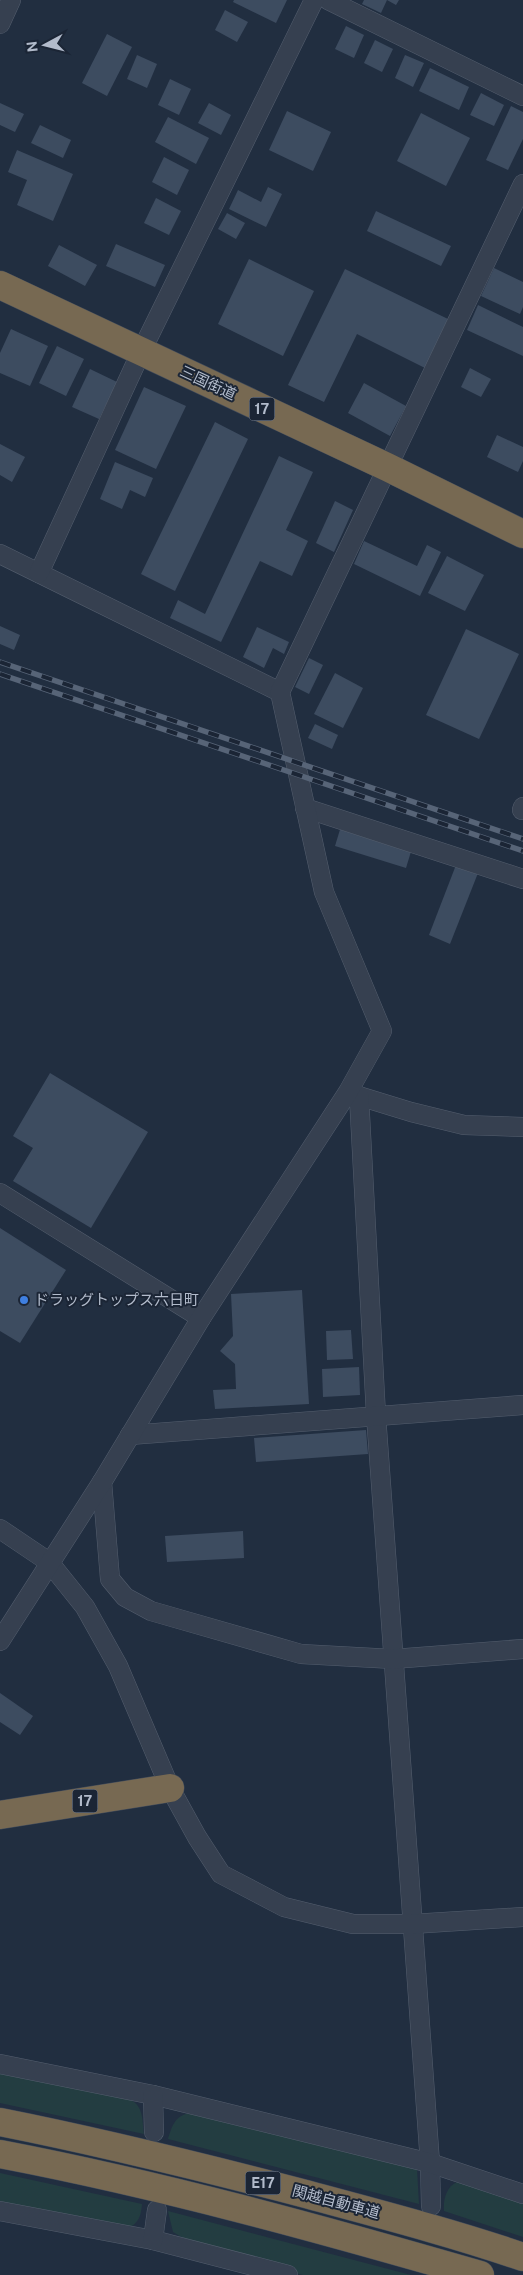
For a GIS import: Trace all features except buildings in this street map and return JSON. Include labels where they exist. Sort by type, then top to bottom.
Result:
[{"type":"highway","name":"三国街道","points":[[0,285],[387,467],[523,534]]},
{"type":"highway","name":"17","points":[[0,1815],[170,1788]]},
{"type":"highway","name":"関越自動車道","points":[[0,2122],[209,2169],[369,2211],[523,2257]]},
{"type":"highway","name":"関越自動車道","points":[[0,2154],[207,2199],[480,2275]]},
{"type":"street","points":[[0,24],[11,0]]},
{"type":"street","points":[[39,573],[142,352],[314,0]]},
{"type":"street","points":[[328,0],[523,96]]},
{"type":"street","points":[[0,1640],[102,1482],[201,1318],[353,1094],[382,1031],[324,892],[280,692],[523,184]]},
{"type":"street","points":[[0,554],[280,692]]},
{"type":"street","points":[[305,808],[523,879]]},
{"type":"street","points":[[353,1094],[464,1125],[523,1127]]},
{"type":"street","points":[[353,1094],[430,2163],[431,2206]]},
{"type":"street","points":[[0,1192],[201,1318]]},
{"type":"street","points":[[130,1435],[523,1405]]},
{"type":"street","points":[[102,1482],[110,1579],[124,1597],[151,1611],[301,1654],[393,1659],[523,1649]]},
{"type":"street","points":[[0,1529],[49,1562],[85,1607],[118,1666],[170,1788],[197,1837],[221,1874],[284,1907],[353,1924],[412,1924],[523,1917]]},
{"type":"street","points":[[0,2064],[153,2095],[430,2163],[523,2194]]},
{"type":"street","points":[[153,2095],[154,2132]]},
{"type":"street","points":[[153,2240],[157,2210]]},
{"type":"street","points":[[0,2211],[153,2240],[288,2275]]},
{"type":"green space","points":[[0,2072],[127,2098],[137,2104],[139,2108],[144,2134],[0,2103]]},
{"type":"green space","points":[[189,2113],[417,2169],[419,2204],[168,2139],[177,2119]]},
{"type":"green space","points":[[0,2173],[142,2204],[140,2216],[137,2222],[127,2229],[0,2202]]},
{"type":"green space","points":[[457,2182],[523,2201],[523,2237],[444,2211],[446,2194],[450,2187]]},
{"type":"green space","points":[[168,2211],[411,2275],[303,2275],[184,2244],[183,2238],[173,2232]]},
{"type":"railway","points":[[0,662],[523,839]]},
{"type":"railway","points":[[0,674],[523,851]]},
{"type":"place","name":"ドラッグトップス六日町","points":[[24,1300]]}]
